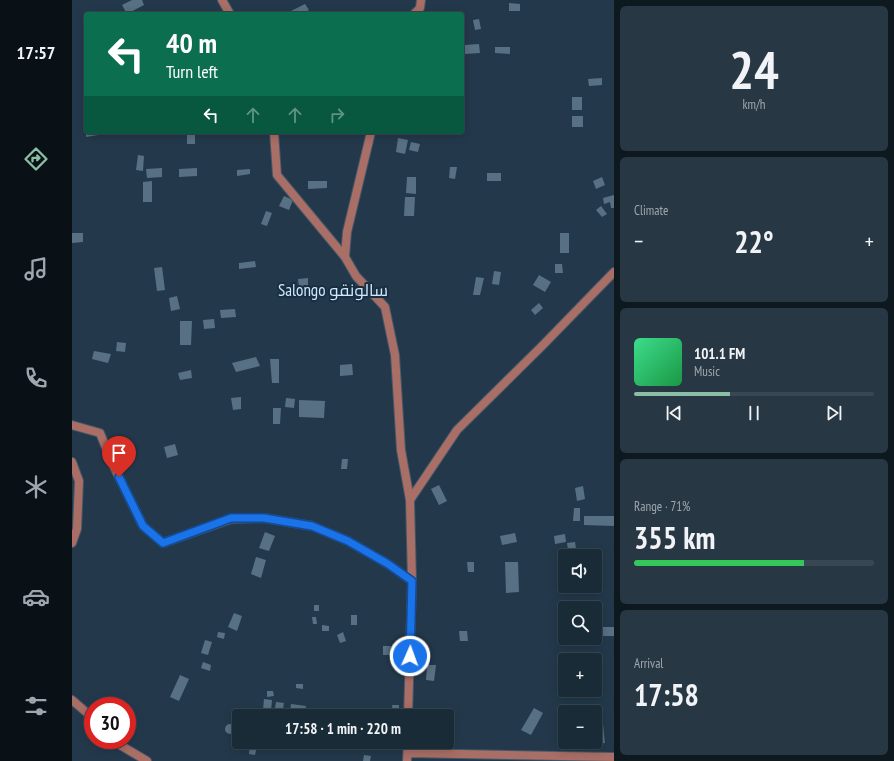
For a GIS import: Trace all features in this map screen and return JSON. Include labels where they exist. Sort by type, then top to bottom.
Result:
[{"type":"street","points":[[222,0],[229,12]]},
{"type":"street","points":[[416,12],[420,8],[421,0]]},
{"type":"street","points":[[274,134],[277,175],[345,257],[356,276],[385,307],[396,355],[401,450],[410,500],[412,581],[408,709]]},
{"type":"street","points":[[345,257],[347,232],[371,134]]},
{"type":"street","points":[[410,500],[457,430],[614,272]]},
{"type":"street","points":[[72,425],[100,433],[113,465],[143,526],[163,543],[231,518],[271,519],[312,526],[341,538],[388,564],[412,581]]},
{"type":"street","points":[[72,462],[79,482],[77,529],[72,543]]},
{"type":"street","points":[[72,700],[84,710]]},
{"type":"street","points":[[127,749],[147,761]]},
{"type":"street","points":[[407,757],[614,757]]},
{"type":"building","points":[[132,0],[142,0],[144,5],[131,12],[126,12],[122,5]]},
{"type":"building","points":[[509,3],[520,4],[520,11],[509,11]]},
{"type":"building","points":[[305,4],[309,10],[306,12],[291,11]]},
{"type":"building","points":[[479,19],[481,29],[475,30],[473,20]]},
{"type":"building","points":[[479,44],[480,53],[465,54],[465,45]]},
{"type":"building","points":[[495,47],[510,47],[510,54],[495,53]]},
{"type":"building","points":[[602,78],[602,85],[589,86],[588,79]]},
{"type":"building","points":[[572,97],[582,97],[582,110],[572,110]]},
{"type":"building","points":[[572,116],[583,116],[583,127],[572,127]]},
{"type":"building","points":[[86,134],[104,134],[86,137]]},
{"type":"building","points":[[187,134],[195,134],[195,144],[187,144]]},
{"type":"building","points":[[398,138],[408,140],[405,154],[396,152]]},
{"type":"building","points":[[411,142],[420,144],[418,152],[409,150]]},
{"type":"building","points":[[138,155],[144,156],[143,171],[136,170]]},
{"type":"building","points":[[450,167],[457,167],[455,179],[449,178]]},
{"type":"building","points":[[162,168],[162,177],[147,178],[146,169]]},
{"type":"building","points":[[197,168],[197,176],[179,177],[179,169]]},
{"type":"building","points":[[250,169],[250,174],[237,176],[237,170]]},
{"type":"building","points":[[487,173],[501,173],[501,181],[487,181]]},
{"type":"building","points":[[407,177],[416,177],[416,194],[406,193]]},
{"type":"building","points":[[602,177],[605,185],[596,189],[593,181]]},
{"type":"building","points":[[152,181],[152,202],[143,202],[143,182]]},
{"type":"building","points":[[308,181],[327,181],[327,188],[308,189]]},
{"type":"building","points":[[614,195],[614,208],[611,208],[610,202],[604,204],[603,198]]},
{"type":"building","points":[[284,196],[293,200],[289,210],[279,206]]},
{"type":"building","points":[[405,197],[415,197],[414,216],[404,216]]},
{"type":"building","points":[[601,206],[607,214],[602,217],[596,210]]},
{"type":"building","points":[[266,211],[272,213],[267,226],[261,224]]},
{"type":"building","points":[[72,233],[83,233],[83,242],[72,243]]},
{"type":"building","points":[[560,233],[569,233],[569,253],[560,253]]},
{"type":"building","points":[[255,261],[256,267],[239,269],[239,263]]},
{"type":"building","points":[[555,264],[562,264],[563,273],[555,273]]},
{"type":"building","points":[[162,267],[165,290],[157,291],[154,268]]},
{"type":"building","points":[[494,271],[501,272],[499,285],[492,284]]},
{"type":"building","points":[[539,275],[551,282],[545,292],[533,285]]},
{"type":"building","points":[[476,277],[484,278],[480,295],[473,295]]},
{"type":"building","points":[[308,278],[308,287],[299,288],[298,279]]},
{"type":"building","points":[[177,296],[180,309],[171,311],[169,298]]},
{"type":"building","points":[[539,303],[543,308],[535,315],[531,310]]},
{"type":"building","points":[[235,309],[236,317],[221,318],[220,310]]},
{"type":"building","points":[[214,319],[215,328],[204,329],[203,320]]},
{"type":"building","points":[[180,321],[192,321],[191,345],[180,345]]},
{"type":"building","points":[[117,342],[126,343],[125,352],[116,351]]},
{"type":"building","points":[[94,351],[111,354],[108,363],[92,359]]},
{"type":"building","points":[[256,357],[260,366],[236,372],[232,363]]},
{"type":"building","points":[[270,359],[279,359],[279,383],[272,383]]},
{"type":"building","points":[[352,364],[353,375],[340,376],[340,365]]},
{"type":"building","points":[[191,370],[192,378],[180,380],[178,373]]},
{"type":"building","points":[[241,397],[241,409],[233,410],[231,398]]},
{"type":"building","points":[[286,398],[295,399],[294,408],[285,407]]},
{"type":"building","points":[[299,400],[325,401],[324,418],[299,417]]},
{"type":"building","points":[[273,408],[281,408],[280,424],[273,424]]},
{"type":"building","points":[[175,444],[178,455],[167,458],[164,447]]},
{"type":"building","points":[[130,445],[131,458],[122,459],[120,446]]},
{"type":"building","points":[[342,459],[348,459],[347,469],[341,469]]},
{"type":"building","points":[[439,485],[447,501],[439,505],[431,489]]},
{"type":"building","points":[[583,486],[585,499],[577,501],[575,488]]},
{"type":"building","points":[[574,508],[580,508],[580,521],[573,521]]},
{"type":"building","points":[[584,516],[614,516],[614,526],[584,525]]},
{"type":"building","points":[[265,532],[275,536],[269,551],[259,548]]},
{"type":"building","points":[[515,533],[517,542],[502,545],[500,536]]},
{"type":"building","points":[[565,534],[566,542],[555,544],[554,536]]},
{"type":"building","points":[[575,542],[576,549],[568,549],[567,543]]},
{"type":"building","points":[[256,557],[266,560],[261,578],[251,574]]},
{"type":"building","points":[[467,562],[474,562],[474,572],[468,572]]},
{"type":"building","points":[[505,562],[518,562],[519,592],[506,593]]},
{"type":"building","points":[[314,605],[319,605],[319,611],[314,611]]},
{"type":"building","points":[[234,613],[242,616],[237,631],[228,627]]},
{"type":"building","points":[[351,615],[357,615],[357,625],[351,625]]},
{"type":"building","points":[[312,617],[316,617],[317,624],[313,624]]},
{"type":"building","points":[[322,625],[329,626],[329,631],[322,631]]},
{"type":"building","points":[[602,627],[614,627],[614,636],[602,636]]},
{"type":"building","points":[[459,631],[467,631],[468,641],[460,641]]},
{"type":"building","points":[[218,632],[225,633],[224,639],[217,637]]},
{"type":"building","points":[[343,632],[346,641],[340,643],[337,635]]},
{"type":"building","points":[[205,640],[212,642],[208,655],[201,653]]},
{"type":"building","points":[[383,646],[391,646],[391,655],[383,655]]},
{"type":"building","points":[[203,662],[211,665],[210,671],[201,668]]},
{"type":"building","points":[[427,665],[436,665],[434,681],[426,680]]},
{"type":"building","points":[[180,675],[189,679],[179,701],[170,697]]},
{"type":"building","points":[[296,684],[303,684],[303,689],[296,688]]},
{"type":"building","points":[[267,691],[273,691],[274,696],[267,697]]},
{"type":"building","points":[[264,699],[272,700],[271,709],[263,709]]},
{"type":"building","points":[[276,702],[284,703],[283,709],[275,708]]},
{"type":"building","points":[[291,704],[306,706],[306,709],[290,709]]},
{"type":"building","points":[[392,705],[399,705],[399,709],[392,709]]},
{"type":"building","points":[[534,708],[543,713],[531,735],[521,730]]},
{"type":"building","points":[[232,724],[232,734],[228,734],[225,731],[225,727]]},
{"type":"building","points":[[602,724],[605,743],[602,743]]},
{"type":"building","points":[[250,749],[256,749],[255,755],[249,754]]},
{"type":"building","points":[[364,755],[371,756],[370,761],[363,761]]},
{"type":"district","name":"Salongo سالونقو","points":[[333,290]]},
{"type":"route","points":[[119,477],[143,526],[163,543],[231,518],[264,518],[312,526],[348,541],[388,564],[412,581],[410,656]]}]
